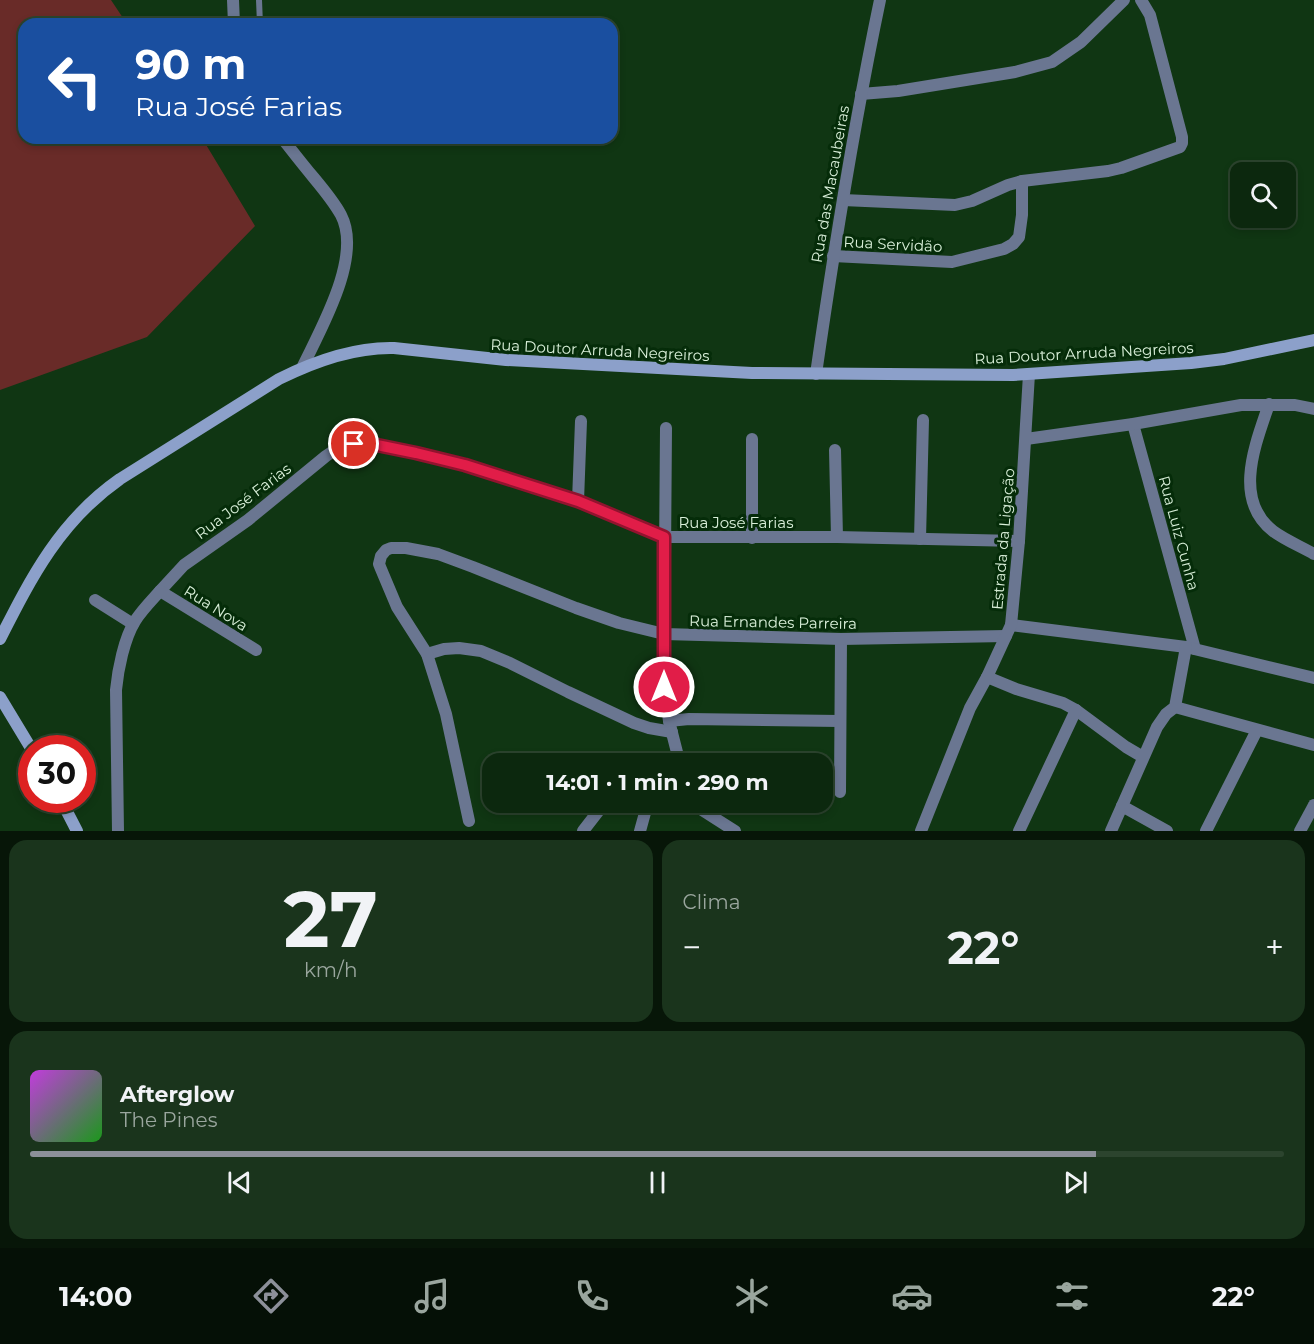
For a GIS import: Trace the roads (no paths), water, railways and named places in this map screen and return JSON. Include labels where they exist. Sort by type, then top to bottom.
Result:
[{"type":"street","points":[[233,0],[234,18]]},
{"type":"street","name":"Rua das Macaubeiras","points":[[816,374],[833,256],[880,0]]},
{"type":"street","points":[[861,94],[898,91],[1016,72],[1052,62],[1081,42],[1124,0]]},
{"type":"street","points":[[843,200],[955,205],[972,201],[1023,181],[1108,171],[1180,147],[1182,137],[1150,15],[1141,0]]},
{"type":"street","points":[[287,144],[333,201],[343,218],[347,246],[340,283],[331,308],[302,368]]},
{"type":"street","name":"Rua Servidão","points":[[833,256],[952,262],[1004,249],[1019,237],[1023,181]]},
{"type":"street","name":"Rua Doutor Arruda Negreiros","points":[[0,639],[28,585],[50,551],[72,520],[99,493],[279,379],[302,368],[344,354],[377,347],[506,360],[752,373],[1029,374],[1213,360],[1314,340]]},
{"type":"street","name":"Estrada da Ligação","points":[[921,831],[966,718],[1008,631],[1019,541],[1029,374]]},
{"type":"street","points":[[1026,439],[1133,424],[1225,407],[1269,404],[1295,405],[1314,409]]},
{"type":"street","points":[[1269,404],[1253,448],[1250,484],[1253,501],[1263,522],[1273,531],[1314,554]]},
{"type":"street","points":[[920,539],[923,420]]},
{"type":"street","points":[[578,501],[581,421]]},
{"type":"street","name":"Rua Luiz Cunha","points":[[1111,831],[1162,719],[1174,707],[1191,648],[1133,424]]},
{"type":"street","points":[[666,428],[664,687],[670,727],[677,753]]},
{"type":"street","points":[[752,439],[752,538]]},
{"type":"street","name":"Rua José Farias","points":[[160,591],[184,565],[256,514],[326,456],[338,448],[354,444],[372,444],[405,450],[465,465],[578,501],[664,537],[837,537],[1019,541]]},
{"type":"street","points":[[835,450],[837,537]]},
{"type":"street","name":"Rua Ernandes Parreira","points":[[427,654],[393,601],[381,569],[380,559],[386,550],[396,548],[438,554],[576,608],[619,623],[664,634],[841,639],[1008,631]]},
{"type":"street","name":"Rua Nova","points":[[118,831],[116,690],[120,667],[133,624],[160,591],[256,650]]},
{"type":"street","points":[[95,600],[133,624]]},
{"type":"street","points":[[1008,631],[1191,648],[1314,678]]},
{"type":"street","points":[[840,792],[841,639]]},
{"type":"street","points":[[470,821],[446,714],[427,654],[444,649],[459,648],[481,651],[641,726],[670,727],[689,719],[840,721]]},
{"type":"street","points":[[987,677],[1016,689],[1054,699],[1076,710],[1143,757]]},
{"type":"street","points":[[0,697],[23,735]]},
{"type":"street","points":[[1174,707],[1314,746]]},
{"type":"street","points":[[1019,831],[1076,710]]},
{"type":"street","points":[[1206,831],[1257,730]]},
{"type":"street","points":[[1300,831],[1314,805]]},
{"type":"street","points":[[1122,806],[1167,831]]},
{"type":"street","points":[[68,813],[77,831]]},
{"type":"street","points":[[583,831],[597,813]]},
{"type":"street","points":[[639,831],[645,813]]},
{"type":"street","points":[[707,813],[735,831]]},
{"type":"lane","points":[[259,0],[260,18]]}]
